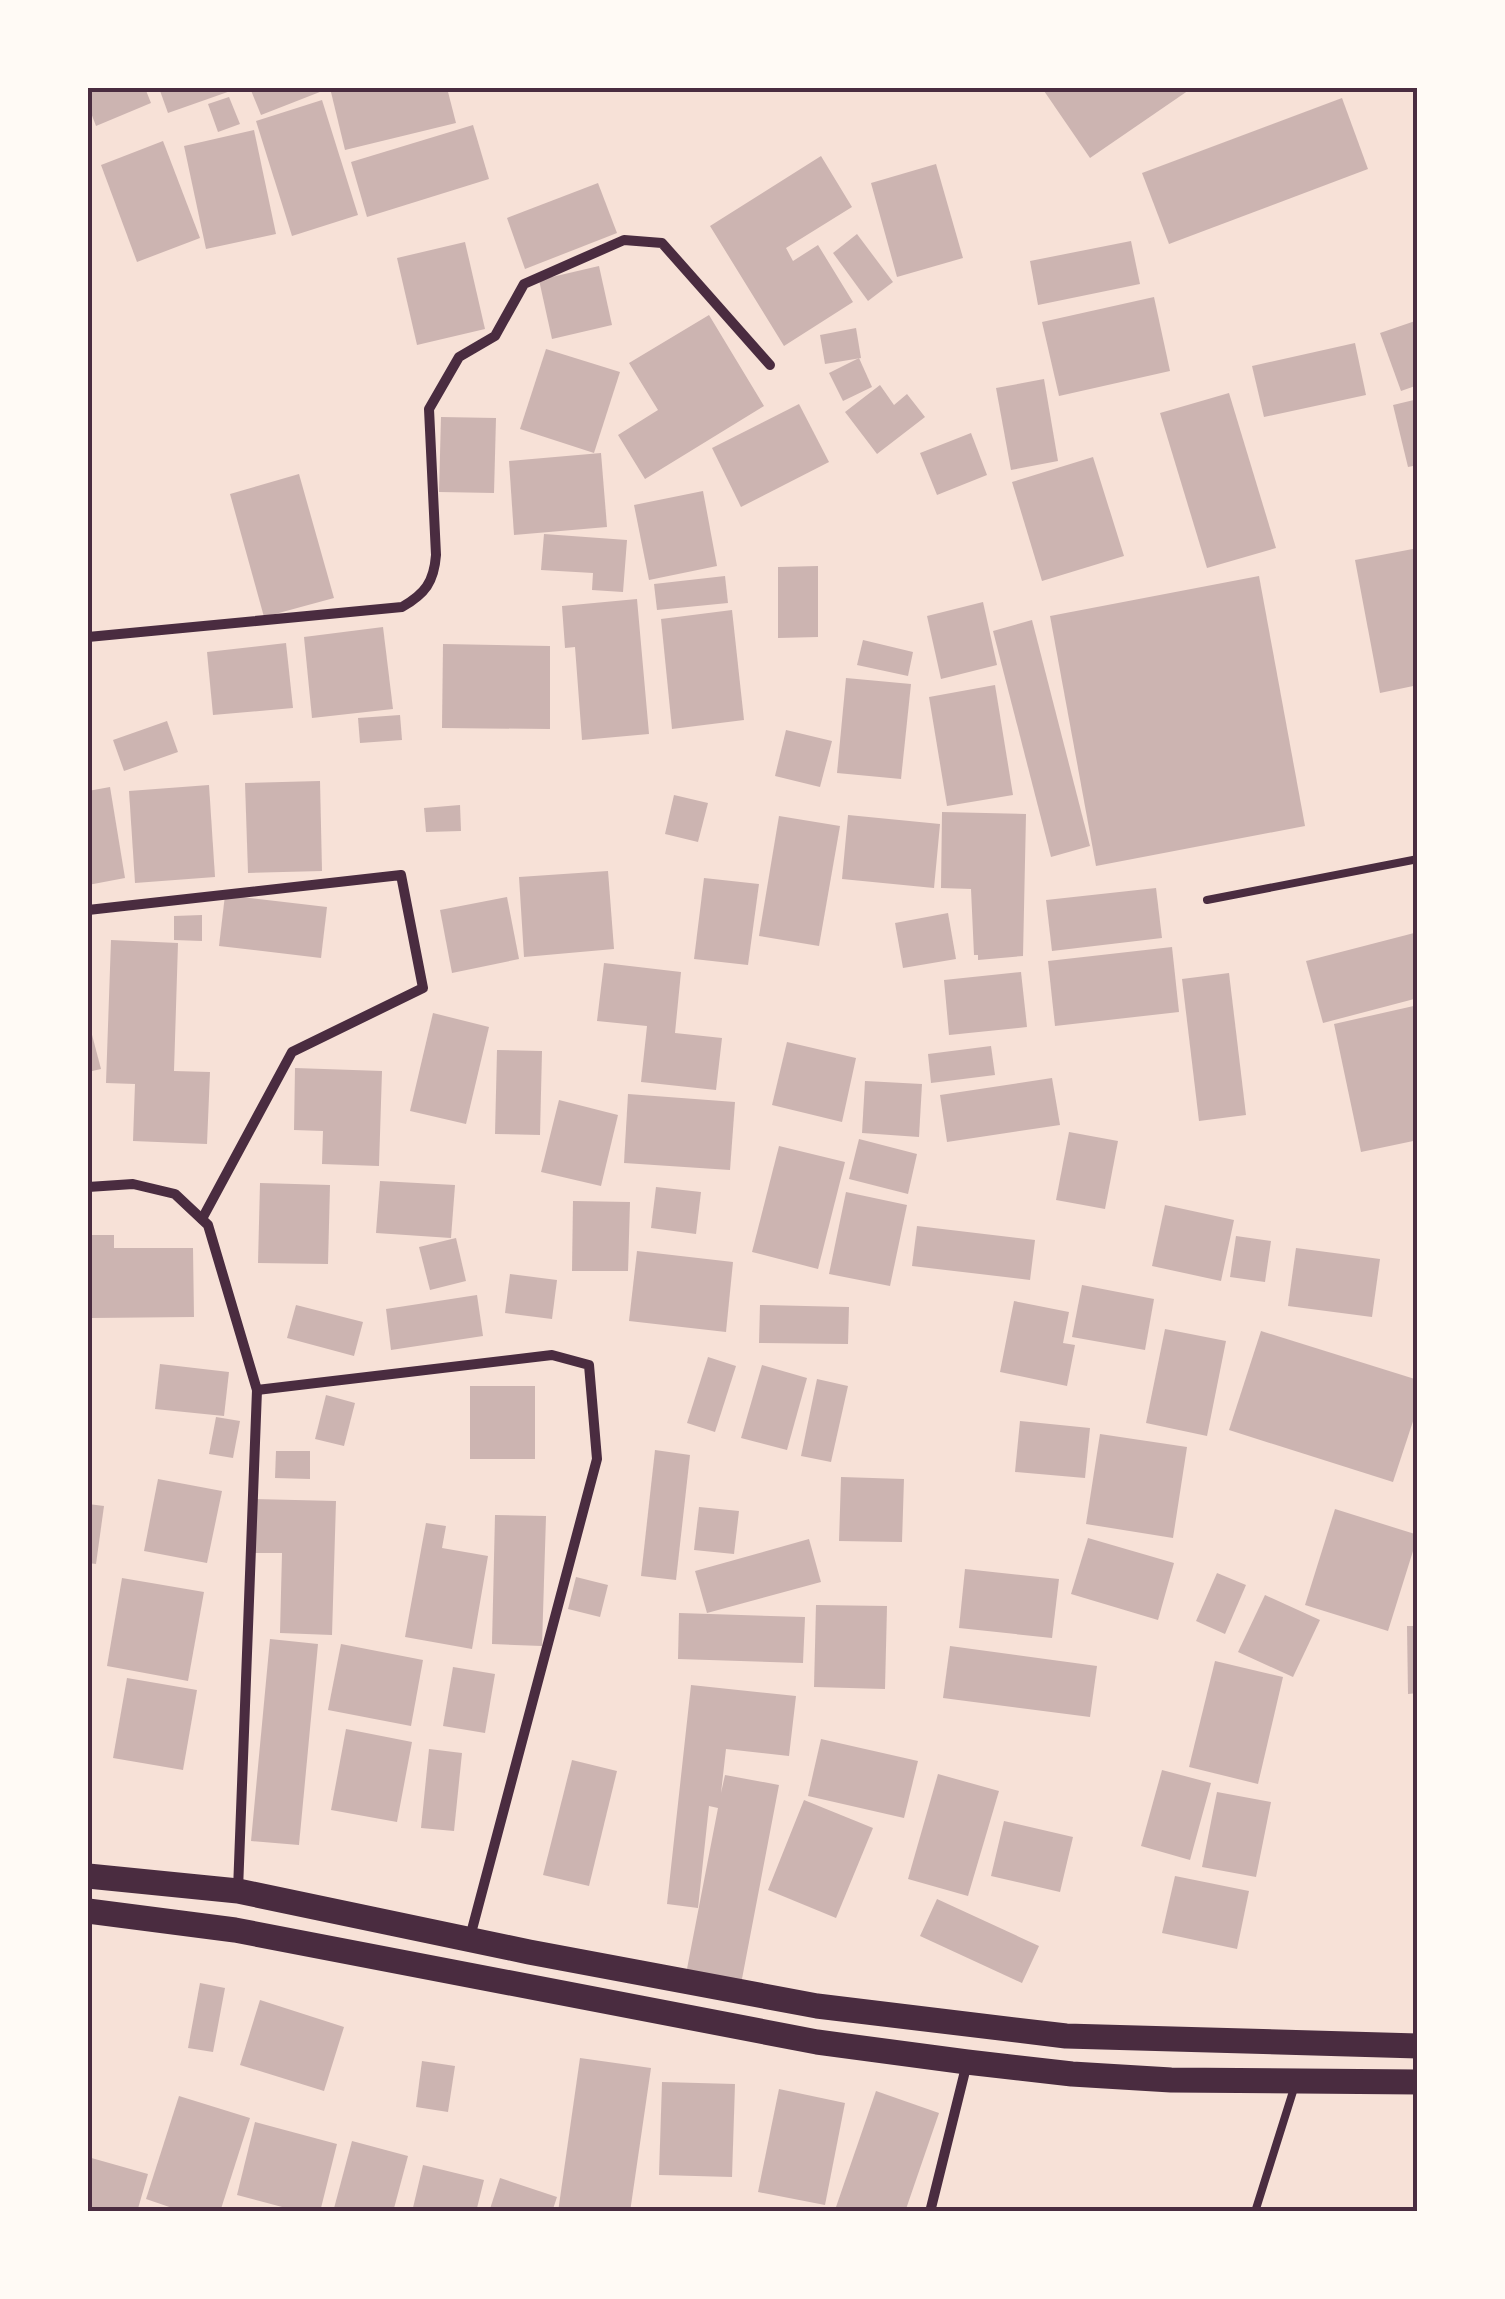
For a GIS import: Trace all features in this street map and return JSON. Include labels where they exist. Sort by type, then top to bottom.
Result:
[{"type":"main road","points":[[88,1876],[238,1891],[529,1952],[817,2006],[1066,2036],[1418,2046]]},
{"type":"main road","points":[[88,1911],[235,1930],[816,2042],[967,2062],[1152,2079],[1418,2082]]},
{"type":"street","points":[[88,637],[402,608],[422,596],[434,576],[436,555],[429,409],[460,357],[495,336],[524,284],[624,240],[662,244],[770,365]]},
{"type":"street","points":[[88,910],[401,875],[423,988],[292,1052],[202,1219]]},
{"type":"street","points":[[88,1188],[132,1184],[174,1194],[208,1226],[257,1390],[238,1891]]},
{"type":"street","points":[[257,1390],[552,1355],[589,1366],[597,1459],[470,1938]]},
{"type":"street","points":[[930,2212],[967,2062]]},
{"type":"lane","points":[[1207,900],[1418,859]]},
{"type":"lane","points":[[1255,2212],[1296,2080]]},
{"type":"building","points":[[88,88],[145,88],[151,103],[96,126],[88,105]]},
{"type":"building","points":[[159,88],[239,88],[168,113]]},
{"type":"building","points":[[250,88],[324,88],[325,90],[261,115]]},
{"type":"building","points":[[330,88],[447,88],[456,123],[345,150]]},
{"type":"building","points":[[1042,88],[1192,88],[1090,158]]},
{"type":"building","points":[[229,97],[240,124],[218,132],[208,104]]},
{"type":"building","points":[[1342,98],[1368,169],[1169,244],[1142,173]]},
{"type":"building","points":[[322,100],[358,215],[292,236],[256,121]]},
{"type":"building","points":[[473,125],[489,179],[367,217],[351,162]]},
{"type":"building","points":[[254,130],[276,234],[206,249],[184,146]]},
{"type":"building","points":[[163,141],[200,238],[137,262],[101,165]]},
{"type":"building","points":[[821,156],[852,207],[786,248],[793,261],[818,245],[853,302],[784,346],[710,226]]},
{"type":"building","points":[[936,164],[963,258],[897,277],[871,183]]},
{"type":"building","points":[[598,183],[617,233],[525,269],[507,218]]},
{"type":"building","points":[[857,234],[893,282],[868,301],[833,253]]},
{"type":"building","points":[[1131,241],[1140,284],[1038,305],[1030,261]]},
{"type":"building","points":[[465,242],[485,329],[417,345],[397,258]]},
{"type":"building","points":[[599,266],[612,325],[552,339],[539,280]]},
{"type":"building","points":[[1154,297],[1170,371],[1059,396],[1042,322]]},
{"type":"building","points":[[709,315],[764,406],[645,479],[618,435],[658,410],[629,363]]},
{"type":"building","points":[[1418,320],[1418,385],[1401,391],[1380,333]]},
{"type":"building","points":[[856,328],[861,358],[825,364],[820,335]]},
{"type":"building","points":[[1355,343],[1366,395],[1264,417],[1252,366]]},
{"type":"building","points":[[546,349],[620,372],[594,453],[520,429]]},
{"type":"building","points":[[859,358],[872,387],[843,401],[829,373]]},
{"type":"building","points":[[1044,379],[1058,461],[1011,470],[996,388]]},
{"type":"building","points":[[880,385],[894,405],[907,394],[925,417],[877,454],[845,412]]},
{"type":"building","points":[[1229,393],[1276,548],[1207,568],[1160,413]]},
{"type":"building","points":[[1418,399],[1418,465],[1408,467],[1393,405]]},
{"type":"building","points":[[799,404],[829,462],[741,507],[712,448]]},
{"type":"building","points":[[441,417],[496,418],[494,493],[439,492]]},
{"type":"building","points":[[971,433],[987,475],[937,495],[920,453]]},
{"type":"building","points":[[601,453],[607,527],[514,535],[509,461]]},
{"type":"building","points":[[1093,457],[1124,556],[1042,581],[1012,482]]},
{"type":"building","points":[[299,474],[334,598],[264,617],[230,494]]},
{"type":"building","points":[[703,491],[717,566],[649,580],[634,505]]},
{"type":"building","points":[[544,534],[627,540],[623,592],[592,590],[593,573],[541,570]]},
{"type":"building","points":[[1418,548],[1418,685],[1380,693],[1355,560]]},
{"type":"building","points":[[818,566],[818,637],[778,638],[778,567]]},
{"type":"building","points":[[725,576],[728,603],[657,610],[654,584]]},
{"type":"building","points":[[1259,576],[1305,826],[1096,866],[1050,616]]},
{"type":"building","points":[[637,599],[649,734],[582,740],[575,647],[565,648],[562,606]]},
{"type":"building","points":[[983,602],[997,665],[941,679],[927,616]]},
{"type":"building","points":[[732,610],[744,720],[672,729],[661,619]]},
{"type":"building","points":[[1032,620],[1090,846],[1051,857],[993,631]]},
{"type":"building","points":[[383,627],[393,709],[312,718],[304,637]]},
{"type":"building","points":[[863,640],[913,652],[908,676],[857,665]]},
{"type":"building","points":[[286,643],[293,708],[213,715],[207,652]]},
{"type":"building","points":[[443,644],[550,646],[550,729],[442,728]]},
{"type":"building","points":[[846,678],[911,684],[901,779],[837,773]]},
{"type":"building","points":[[995,685],[1013,795],[947,806],[929,697]]},
{"type":"building","points":[[400,715],[402,740],[360,743],[358,718]]},
{"type":"building","points":[[167,721],[178,752],[124,771],[113,740]]},
{"type":"building","points":[[786,730],[832,741],[820,787],[775,776]]},
{"type":"building","points":[[320,781],[322,871],[248,873],[245,783]]},
{"type":"building","points":[[209,785],[215,877],[135,883],[129,791]]},
{"type":"building","points":[[110,787],[125,878],[88,885],[88,791]]},
{"type":"building","points":[[674,795],[708,803],[698,842],[665,834]]},
{"type":"building","points":[[460,805],[461,831],[426,832],[424,808]]},
{"type":"building","points":[[942,812],[1026,814],[1023,956],[978,960],[978,955],[974,955],[971,889],[941,888]]},
{"type":"building","points":[[848,815],[940,824],[934,888],[842,879]]},
{"type":"building","points":[[779,816],[840,826],[819,946],[759,936]]},
{"type":"building","points":[[608,871],[614,949],[524,957],[519,877]]},
{"type":"building","points":[[704,878],[759,884],[748,965],[694,959]]},
{"type":"building","points":[[1156,888],[1162,938],[1052,951],[1046,900]]},
{"type":"building","points":[[225,895],[327,907],[321,958],[219,946]]},
{"type":"building","points":[[507,897],[519,959],[452,973],[440,910]]},
{"type":"building","points":[[948,913],[956,959],[903,968],[895,923]]},
{"type":"building","points":[[202,915],[202,941],[174,940],[174,916]]},
{"type":"building","points":[[1418,932],[1418,998],[1323,1023],[1306,961]]},
{"type":"building","points":[[111,940],[178,943],[174,1071],[210,1072],[207,1144],[133,1141],[135,1084],[106,1083]]},
{"type":"building","points":[[1172,947],[1179,1012],[1055,1026],[1048,961]]},
{"type":"building","points":[[604,963],[681,972],[675,1033],[722,1038],[716,1090],[641,1082],[647,1026],[597,1021]]},
{"type":"building","points":[[1021,972],[1027,1027],[949,1035],[944,980]]},
{"type":"building","points":[[1229,973],[1246,1115],[1199,1121],[1182,979]]},
{"type":"building","points":[[1418,1005],[1418,1140],[1361,1152],[1334,1024]]},
{"type":"building","points":[[433,1013],[489,1027],[466,1124],[410,1111]]},
{"type":"building","points":[[91,1031],[101,1069],[88,1072],[88,1032]]},
{"type":"building","points":[[787,1042],[856,1058],[842,1122],[772,1105]]},
{"type":"building","points":[[991,1046],[995,1075],[931,1083],[928,1054]]},
{"type":"building","points":[[497,1050],[542,1051],[540,1135],[495,1134]]},
{"type":"building","points":[[295,1068],[382,1071],[379,1166],[322,1164],[323,1131],[294,1130]]},
{"type":"building","points":[[1052,1078],[1060,1125],[947,1142],[940,1095]]},
{"type":"building","points":[[865,1081],[922,1084],[919,1137],[862,1133]]},
{"type":"building","points":[[628,1094],[735,1102],[730,1170],[624,1163]]},
{"type":"building","points":[[559,1100],[618,1115],[601,1186],[541,1172]]},
{"type":"building","points":[[1069,1132],[1118,1141],[1105,1209],[1056,1200]]},
{"type":"building","points":[[859,1139],[917,1154],[908,1194],[849,1179]]},
{"type":"building","points":[[779,1146],[845,1162],[818,1269],[752,1252]]},
{"type":"building","points":[[380,1181],[455,1185],[451,1238],[376,1233]]},
{"type":"building","points":[[260,1183],[330,1185],[328,1264],[258,1263]]},
{"type":"building","points":[[656,1187],[701,1192],[696,1234],[651,1228]]},
{"type":"building","points":[[846,1192],[907,1205],[890,1286],[829,1274]]},
{"type":"building","points":[[573,1201],[630,1202],[628,1271],[572,1271]]},
{"type":"building","points":[[1165,1205],[1234,1220],[1221,1281],[1152,1266]]},
{"type":"building","points":[[917,1226],[1035,1240],[1030,1280],[912,1266]]},
{"type":"building","points":[[90,1235],[114,1235],[114,1248],[193,1248],[194,1317],[91,1318]]},
{"type":"building","points":[[1236,1236],[1271,1241],[1265,1282],[1230,1277]]},
{"type":"building","points":[[456,1238],[466,1281],[430,1290],[419,1247]]},
{"type":"building","points":[[1296,1248],[1380,1259],[1372,1317],[1288,1306]]},
{"type":"building","points":[[637,1251],[733,1262],[726,1332],[629,1321]]},
{"type":"building","points":[[510,1274],[557,1280],[552,1319],[505,1313]]},
{"type":"building","points":[[1082,1285],[1154,1299],[1145,1350],[1072,1337]]},
{"type":"building","points":[[477,1295],[483,1336],[391,1350],[386,1309]]},
{"type":"building","points":[[1014,1301],[1069,1312],[1063,1343],[1075,1345],[1067,1386],[1000,1372]]},
{"type":"building","points":[[296,1305],[363,1322],[354,1356],[287,1338]]},
{"type":"building","points":[[760,1305],[849,1307],[848,1344],[759,1343]]},
{"type":"building","points":[[1165,1329],[1226,1341],[1207,1436],[1146,1423]]},
{"type":"building","points":[[1261,1331],[1418,1380],[1418,1406],[1393,1482],[1229,1430]]},
{"type":"building","points":[[708,1357],[736,1366],[715,1432],[687,1423]]},
{"type":"building","points":[[160,1364],[229,1372],[224,1416],[155,1409]]},
{"type":"building","points":[[762,1365],[807,1378],[787,1450],[741,1438]]},
{"type":"building","points":[[817,1379],[848,1386],[831,1462],[801,1456]]},
{"type":"building","points":[[470,1386],[535,1386],[535,1459],[470,1459]]},
{"type":"building","points":[[326,1395],[355,1403],[344,1446],[315,1439]]},
{"type":"building","points":[[216,1417],[240,1421],[233,1458],[209,1454]]},
{"type":"building","points":[[1020,1421],[1090,1428],[1085,1478],[1015,1472]]},
{"type":"building","points":[[1100,1434],[1187,1447],[1173,1538],[1086,1524]]},
{"type":"building","points":[[655,1450],[690,1455],[676,1580],[641,1576]]},
{"type":"building","points":[[276,1451],[310,1451],[310,1479],[275,1478]]},
{"type":"building","points":[[841,1477],[904,1479],[902,1542],[839,1541]]},
{"type":"building","points":[[158,1479],[222,1491],[207,1563],[144,1551]]},
{"type":"building","points":[[254,1499],[336,1501],[332,1635],[280,1633],[282,1553],[252,1553]]},
{"type":"building","points":[[88,1504],[104,1506],[96,1564],[88,1563]]},
{"type":"building","points":[[699,1507],[739,1511],[734,1554],[694,1550]]},
{"type":"building","points":[[1335,1509],[1418,1535],[1388,1631],[1305,1605]]},
{"type":"building","points":[[495,1515],[546,1516],[542,1646],[492,1644]]},
{"type":"building","points":[[426,1523],[446,1526],[442,1548],[488,1556],[472,1649],[405,1637]]},
{"type":"building","points":[[1088,1538],[1174,1563],[1158,1620],[1071,1594]]},
{"type":"building","points":[[809,1539],[821,1582],[707,1613],[695,1571]]},
{"type":"building","points":[[965,1569],[1059,1579],[1052,1638],[959,1628]]},
{"type":"building","points":[[1217,1573],[1246,1585],[1225,1634],[1196,1621]]},
{"type":"building","points":[[576,1577],[608,1585],[600,1617],[568,1609]]},
{"type":"building","points":[[122,1578],[204,1592],[188,1681],[107,1666]]},
{"type":"building","points":[[1265,1595],[1320,1620],[1293,1677],[1238,1652]]},
{"type":"building","points":[[816,1605],[887,1606],[885,1689],[814,1687]]},
{"type":"building","points":[[679,1613],[805,1617],[803,1663],[678,1659]]},
{"type":"building","points":[[1407,1626],[1418,1626],[1418,1693],[1408,1694]]},
{"type":"building","points":[[270,1639],[318,1644],[299,1845],[251,1841]]},
{"type":"building","points":[[341,1644],[423,1660],[411,1726],[328,1710]]},
{"type":"building","points":[[950,1646],[1097,1666],[1090,1717],[943,1698]]},
{"type":"building","points":[[1215,1661],[1283,1677],[1258,1784],[1189,1767]]},
{"type":"building","points":[[453,1667],[495,1674],[485,1733],[443,1726]]},
{"type":"building","points":[[127,1678],[197,1690],[183,1770],[113,1758]]},
{"type":"building","points":[[691,1685],[796,1696],[789,1756],[726,1749],[721,1793],[725,1775],[779,1785],[741,1984],[686,1974],[718,1808],[709,1806],[698,1908],[667,1904]]},
{"type":"building","points":[[346,1729],[412,1742],[397,1822],[331,1810]]},
{"type":"building","points":[[821,1739],[918,1761],[904,1818],[808,1796]]},
{"type":"building","points":[[429,1749],[462,1753],[454,1831],[421,1828]]},
{"type":"building","points":[[572,1760],[617,1771],[589,1886],[543,1875]]},
{"type":"building","points":[[1162,1770],[1211,1783],[1190,1860],[1141,1846]]},
{"type":"building","points":[[938,1774],[999,1791],[968,1896],[908,1879]]},
{"type":"building","points":[[1217,1792],[1271,1802],[1256,1877],[1202,1867]]},
{"type":"building","points":[[804,1800],[873,1828],[836,1918],[768,1890]]},
{"type":"building","points":[[1004,1821],[1073,1837],[1060,1892],[991,1876]]},
{"type":"building","points":[[1175,1876],[1249,1891],[1237,1949],[1162,1933]]},
{"type":"building","points":[[937,1899],[1039,1946],[1022,1983],[920,1936]]},
{"type":"building","points":[[200,1983],[225,1988],[213,2052],[188,2048]]},
{"type":"building","points":[[260,2000],[344,2027],[324,2091],[240,2065]]},
{"type":"building","points":[[580,2058],[651,2068],[630,2212],[558,2212]]},
{"type":"building","points":[[422,2061],[455,2066],[448,2112],[416,2107]]},
{"type":"building","points":[[662,2082],[735,2084],[732,2177],[659,2175]]},
{"type":"building","points":[[779,2089],[845,2103],[825,2205],[758,2192]]},
{"type":"building","points":[[876,2091],[939,2113],[905,2212],[848,2212],[836,2207]]},
{"type":"building","points":[[179,2096],[250,2118],[220,2212],[184,2212],[146,2199]]},
{"type":"building","points":[[255,2122],[337,2144],[320,2212],[301,2212],[237,2195]]},
{"type":"building","points":[[352,2141],[408,2156],[393,2212],[333,2212]]},
{"type":"building","points":[[88,2157],[148,2174],[137,2212],[88,2212]]},
{"type":"building","points":[[423,2165],[484,2180],[476,2212],[412,2212]]},
{"type":"building","points":[[500,2178],[557,2197],[552,2212],[489,2212]]}]
